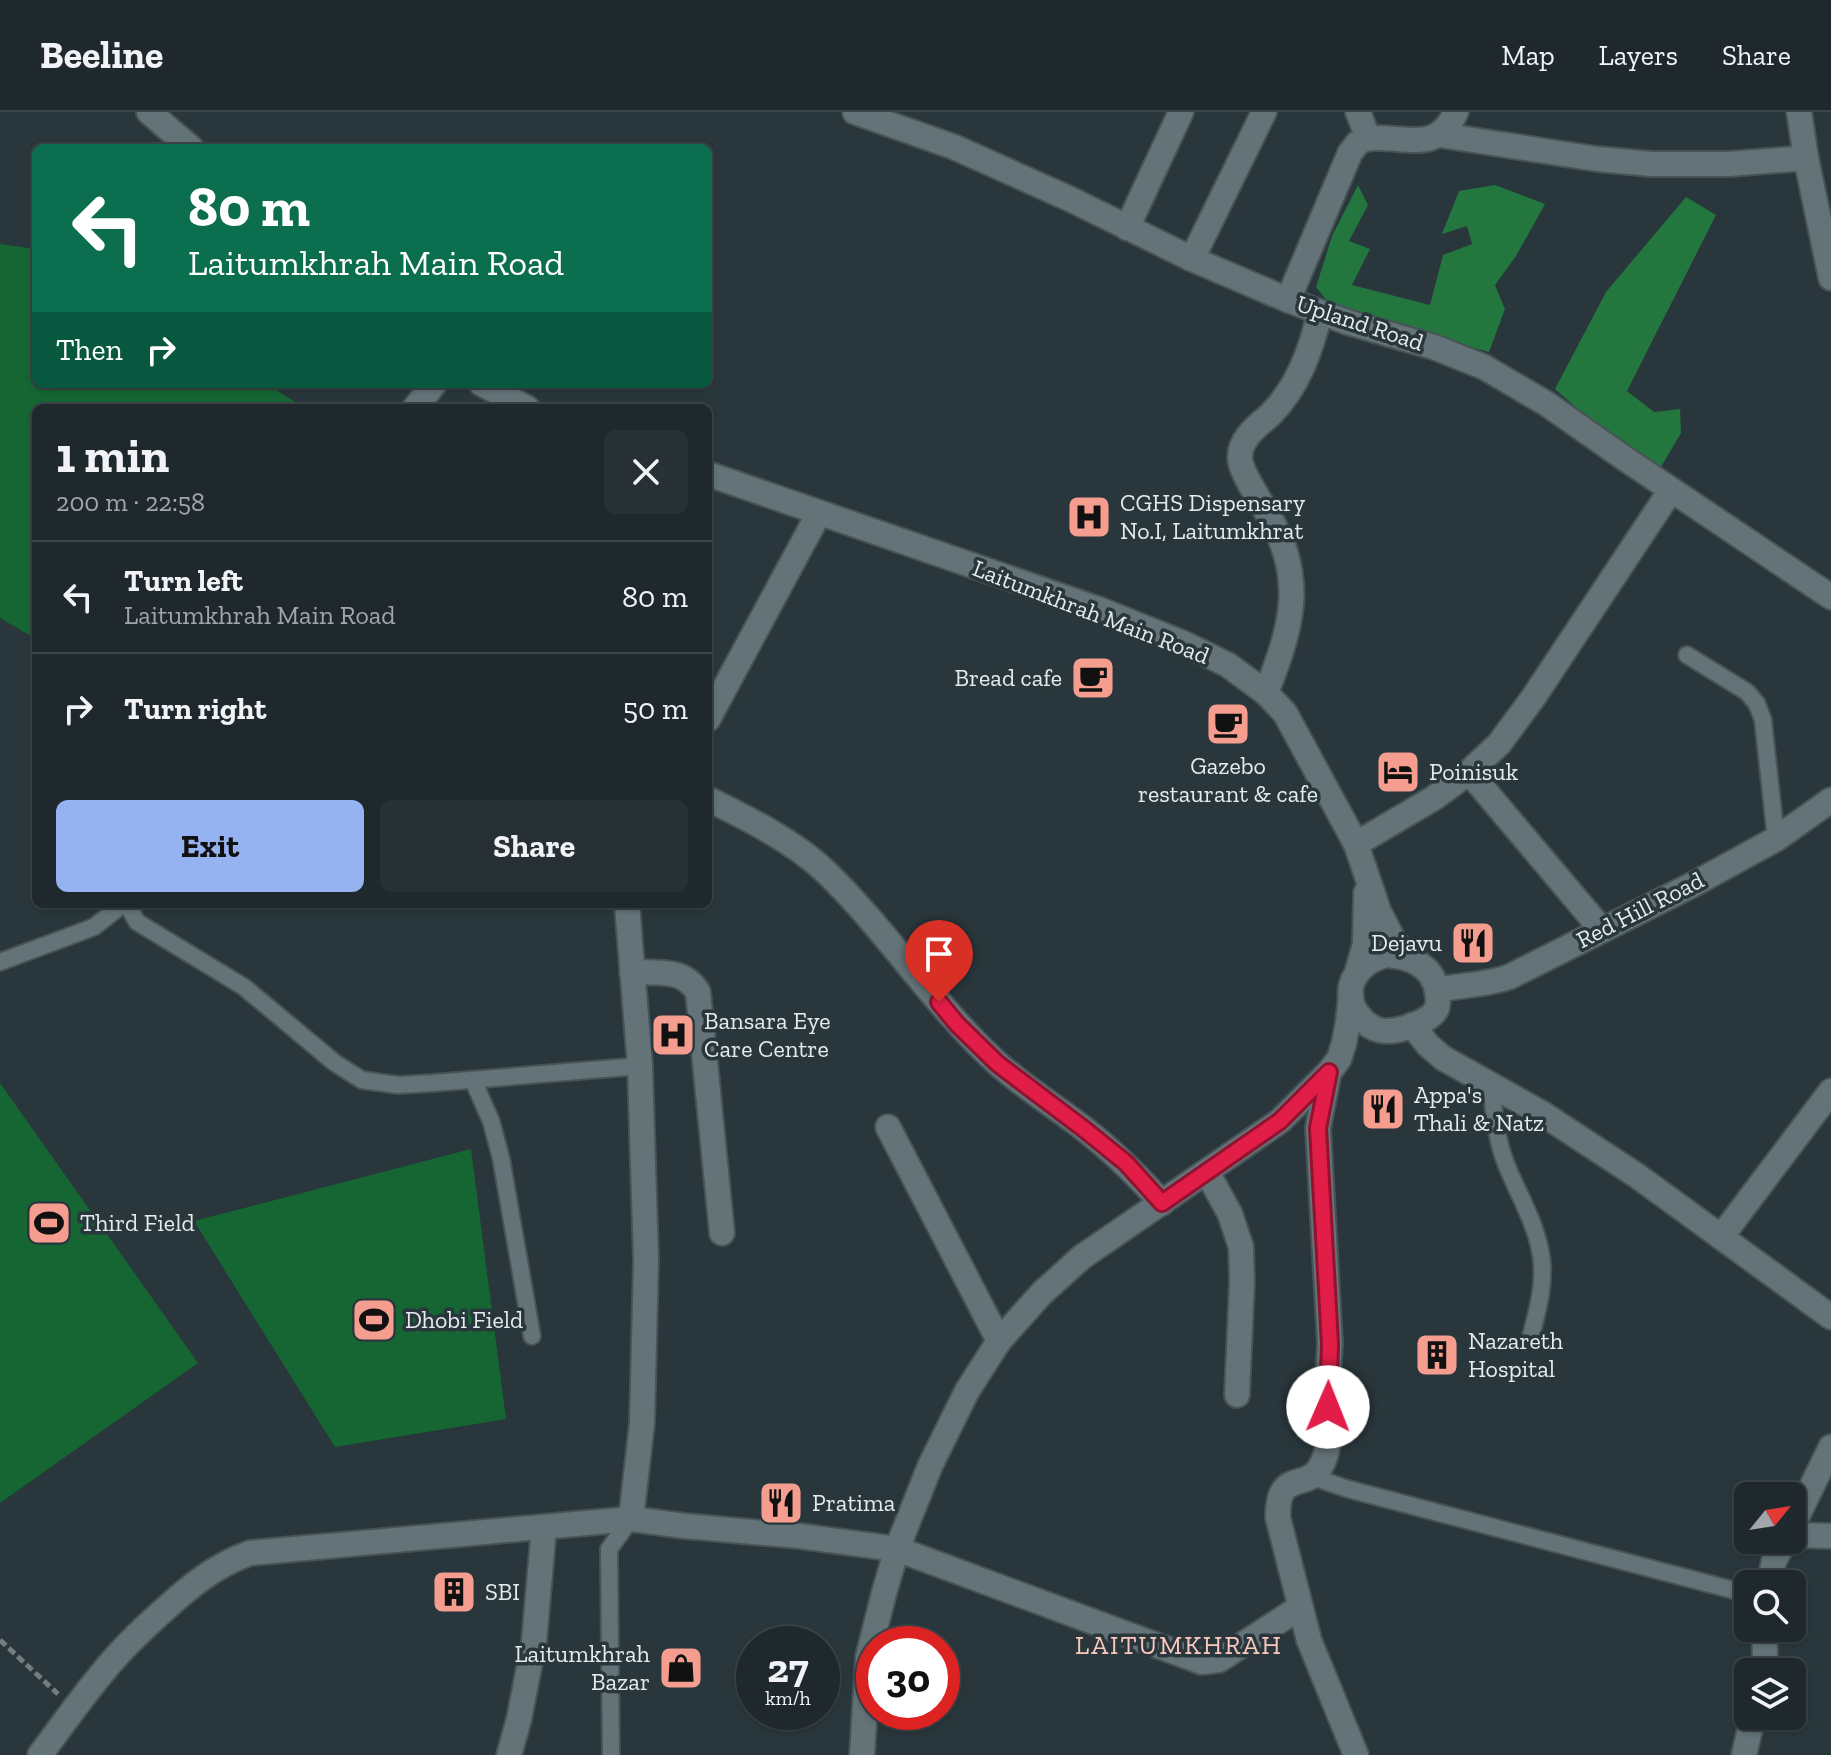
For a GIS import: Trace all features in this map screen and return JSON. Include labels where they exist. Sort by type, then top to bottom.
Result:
[{"type":"street","points":[[149,112],[186,144]]},
{"type":"street","name":"Upland Road","points":[[855,112],[954,147],[1192,259],[1288,300],[1347,322],[1434,347],[1484,367],[1547,404],[1831,597]]},
{"type":"street","points":[[1127,228],[1181,112]]},
{"type":"street","points":[[1192,259],[1264,112]]},
{"type":"street","points":[[1358,112],[1368,138]]},
{"type":"street","points":[[1288,300],[1357,143],[1368,138],[1425,141],[1440,135],[1456,112]]},
{"type":"street","points":[[1799,112],[1831,278]]},
{"type":"street","points":[[1440,135],[1651,164],[1729,164],[1806,158]]},
{"type":"street","points":[[1266,693],[1284,645],[1292,603],[1288,561],[1278,531],[1251,485],[1240,458],[1244,443],[1252,431],[1284,399],[1298,376],[1313,342],[1320,312]]},
{"type":"street","points":[[418,404],[431,388]]},
{"type":"street","points":[[490,388],[520,404]]},
{"type":"street","name":"Laitumkhrah Main Road","points":[[712,475],[1098,609],[1228,665],[1266,693],[1285,713],[1356,844],[1379,912],[1393,939],[1409,959]]},
{"type":"street","points":[[1356,844],[1434,798],[1499,744],[1671,490]]},
{"type":"street","points":[[712,712],[819,513]]},
{"type":"street","points":[[1469,772],[1602,930]]},
{"type":"street","name":"Red Hill Road","points":[[1437,990],[1491,983],[1509,977],[1776,839],[1831,800]]},
{"type":"street","points":[[712,801],[778,836],[824,870],[957,1024],[998,1064],[1126,1163],[1162,1203]]},
{"type":"street","points":[[1356,1755],[1299,1608],[1281,1531],[1278,1504],[1282,1490],[1290,1483],[1313,1477],[1323,1464],[1329,1436],[1330,1344],[1318,1128],[1348,1022],[1365,944],[1367,879]]},
{"type":"street","points":[[627,908],[640,1066],[645,1276],[642,1423],[631,1519]]},
{"type":"street","points":[[862,1755],[868,1657],[897,1549],[930,1466],[967,1391],[999,1341],[1042,1293],[1082,1257],[1280,1121],[1334,1066],[1361,1044],[1402,1028],[1430,1016],[1438,1000],[1432,976],[1416,962],[1398,955],[1375,958],[1365,964],[1354,984],[1354,1007],[1369,1025],[1379,1030],[1402,1028],[1443,1058],[1543,1114],[1624,1167],[1831,1317]]},
{"type":"street","points":[[632,972],[671,973],[692,982],[698,992],[722,1233]]},
{"type":"street","points":[[1721,1237],[1828,1100]]},
{"type":"street","points":[[888,1127],[999,1341]]},
{"type":"street","points":[[1207,1172],[1230,1214],[1241,1247],[1237,1395]]},
{"type":"street","points":[[1806,1498],[1831,1447]]},
{"type":"street","points":[[40,1755],[114,1659],[150,1623],[188,1588],[231,1560],[250,1553],[631,1519],[799,1536],[897,1549],[1202,1662],[1219,1660],[1299,1608]]},
{"type":"street","points":[[509,1755],[534,1642],[544,1527]]},
{"type":"street","points":[[1806,1535],[1831,1536]]},
{"type":"street","points":[[1744,1755],[1750,1730]]},
{"type":"lane","points":[[1687,655],[1747,692],[1757,704],[1763,720],[1776,839]]},
{"type":"lane","points":[[0,962],[94,927],[118,908]]},
{"type":"lane","points":[[131,908],[137,922],[244,987],[335,1063],[362,1080],[398,1085],[640,1066]]},
{"type":"lane","points":[[473,1080],[491,1121],[501,1158],[532,1336]]},
{"type":"lane","points":[[1492,1085],[1498,1139],[1529,1216],[1542,1262],[1540,1300],[1531,1336]]},
{"type":"lane","points":[[1313,1477],[1348,1489],[1734,1590]]},
{"type":"lane","points":[[611,1755],[609,1549],[631,1519]]},
{"type":"path","points":[[0,1640],[75,1709]]},
{"type":"green space","points":[[1358,185],[1368,205],[1349,241],[1370,249],[1352,285],[1430,305],[1443,255],[1472,244],[1467,226],[1442,234],[1459,191],[1495,185],[1545,204],[1516,256],[1495,285],[1505,309],[1489,352],[1332,307],[1316,287],[1332,236]]},
{"type":"green space","points":[[1686,197],[1716,215],[1627,391],[1654,412],[1680,409],[1681,433],[1661,467],[1604,432],[1555,389],[1606,292]]},
{"type":"green space","points":[[0,244],[32,248],[32,388],[272,388],[298,404],[32,404],[32,637],[0,618]]},
{"type":"green space","name":"Third Field","points":[[0,1083],[198,1363],[0,1503]]},
{"type":"green space","name":"Dhobi Field","points":[[471,1149],[506,1419],[335,1447],[194,1221]]},
{"type":"place","name":"CGHS Dispensary No.I, Laitumkhrat","points":[[1089,517]]},
{"type":"place","name":"Bread cafe","points":[[1093,678]]},
{"type":"place","name":"Gazebo restaurant & cafe","points":[[1228,724]]},
{"type":"place","name":"Poinisuk","points":[[1398,772]]},
{"type":"place","name":"Dejavu","points":[[1473,943]]},
{"type":"place","name":"Bansara Eye Care Centre","points":[[673,1035]]},
{"type":"place","name":"Appa's Thali & Natz","points":[[1383,1109]]},
{"type":"place","name":"Third Field","points":[[49,1223]]},
{"type":"place","name":"Dhobi Field","points":[[374,1320]]},
{"type":"place","name":"Nazareth Hospital","points":[[1437,1355]]},
{"type":"place","name":"Pratima","points":[[781,1503]]},
{"type":"place","name":"SBI","points":[[454,1592]]},
{"type":"place","name":"Laitumkhrah Bazar","points":[[681,1668]]},
{"type":"district","name":"LAITUMKHRAH","points":[[1179,1645]]},
{"type":"route","points":[[939,1002],[998,1064],[1126,1163],[1162,1203],[1280,1121],[1329,1072],[1318,1128],[1330,1344],[1328,1407]]}]
